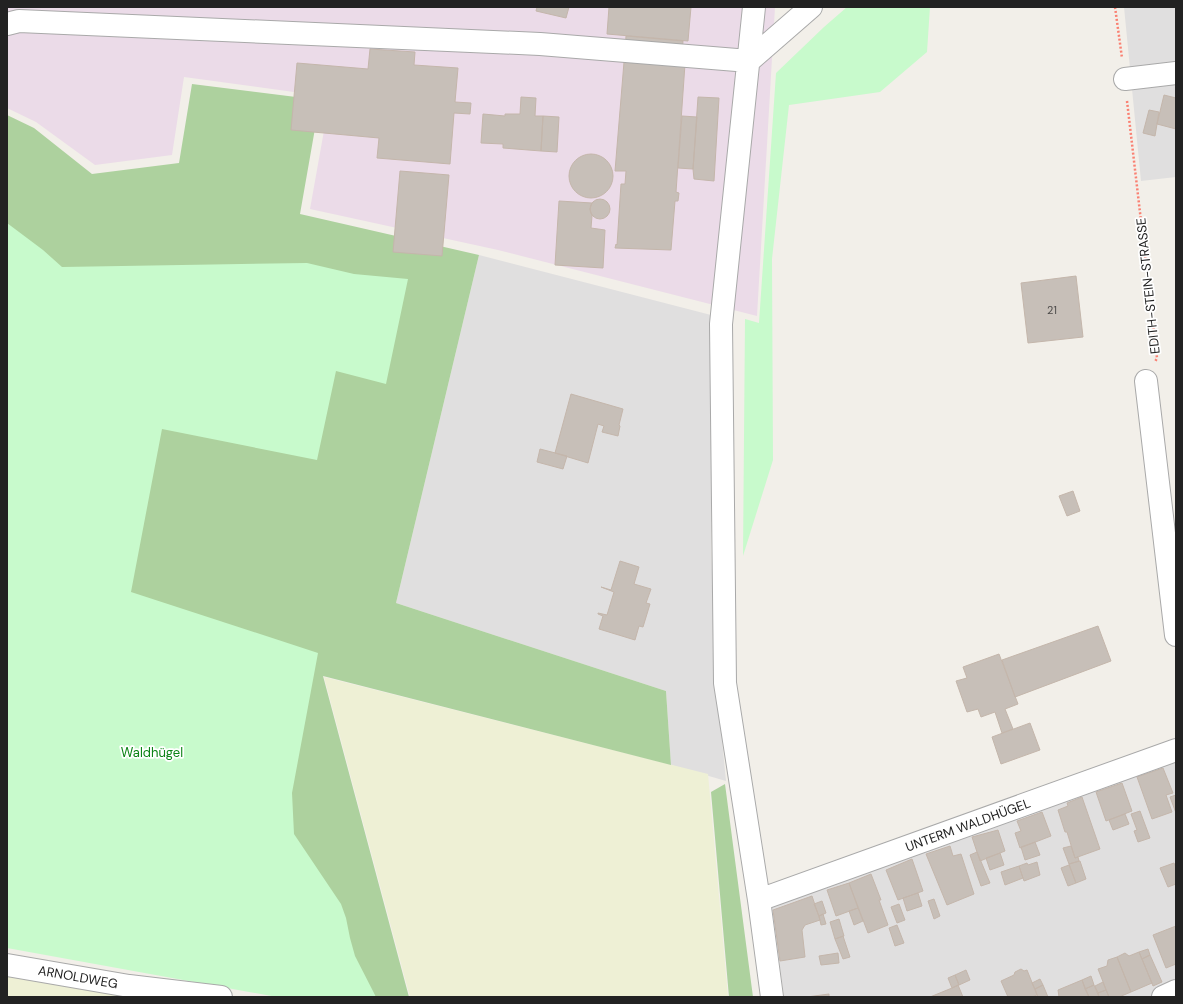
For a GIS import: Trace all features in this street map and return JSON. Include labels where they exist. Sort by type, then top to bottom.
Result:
[{"type":"street","points":[[754,7],[721,324],[725,683],[759,900],[772,997]]},
{"type":"street","points":[[7,24],[19,21],[532,44],[749,61],[811,7]]},
{"type":"street","points":[[1125,80],[1176,73]]},
{"type":"street","points":[[1146,381],[1176,635]]},
{"type":"street","name":"UNTERM WALDHÜGEL","points":[[759,900],[1176,750]]},
{"type":"street","name":"ARNOLDWEG","points":[[7,965],[130,986],[221,997]]},
{"type":"street","points":[[1163,997],[1176,991]]},
{"type":"path","name":"EDITH-STEIN-STRASSE","points":[[1115,7],[1125,80],[1157,358],[1146,381]]},
{"type":"shaded area","points":[[7,7],[775,7],[757,316],[498,250],[310,209],[330,97],[184,77],[172,155],[95,165],[36,122],[7,108]]},
{"type":"shaded area","points":[[1124,7],[1176,7],[1176,177],[1141,181]]},
{"type":"shaded area","points":[[479,255],[711,315],[711,549],[717,689],[726,781],[671,765],[666,691],[396,603]]},
{"type":"shaded area","points":[[1176,749],[1176,997],[784,997],[772,908]]},
{"type":"green space","points":[[847,7],[930,7],[927,52],[880,92],[789,105],[772,259],[773,460],[743,556],[745,319],[759,323],[776,73]]},
{"type":"green space","points":[[192,84],[320,100],[300,214],[479,255],[396,603],[666,691],[671,765],[323,676],[409,997],[297,997],[7,942],[7,115],[34,128],[92,174],[179,163]]},
{"type":"green space","name":"Waldhügel","points":[[7,223],[43,250],[62,267],[307,263],[354,274],[408,279],[386,384],[336,371],[317,460],[162,429],[131,592],[318,653],[292,793],[294,834],[341,904],[355,956],[376,997],[277,997],[7,948]]},
{"type":"green space","points":[[324,677],[708,774],[728,997],[410,997]]},
{"type":"green space","points":[[725,784],[753,997],[729,997],[711,792]]},
{"type":"green space","points":[[7,975],[165,997],[7,997]]},
{"type":"building","points":[[537,7],[569,7],[566,18],[536,11]]},
{"type":"building","points":[[609,7],[691,7],[688,41],[607,34]]},
{"type":"building","points":[[626,36],[683,41],[682,55],[625,50]]},
{"type":"building","points":[[370,49],[415,52],[414,65],[458,68],[455,102],[471,103],[470,114],[454,113],[450,164],[377,158],[379,138],[291,130],[297,63],[368,69]]},
{"type":"building","points":[[625,50],[685,64],[676,192],[679,193],[678,201],[675,201],[671,250],[615,248],[616,244],[617,245],[621,184],[625,184],[626,171],[615,171]]},
{"type":"building","points":[[1164,95],[1176,98],[1176,129],[1157,124]]},
{"type":"building","points":[[521,97],[536,98],[535,116],[543,116],[541,151],[503,148],[503,144],[481,143],[483,114],[505,116],[505,114],[520,114]]},
{"type":"building","points":[[698,97],[719,98],[714,181],[694,179],[693,169]]},
{"type":"building","points":[[1149,110],[1159,112],[1155,136],[1143,133]]},
{"type":"building","points":[[543,116],[559,117],[557,152],[541,151]]},
{"type":"building","points":[[682,116],[697,117],[693,169],[678,168]]},
{"type":"building","points":[[587,154],[595,154],[600,155],[607,160],[612,167],[612,185],[607,192],[600,197],[587,198],[579,195],[572,188],[569,180],[569,172],[572,164],[579,157]]},
{"type":"building","points":[[400,171],[449,175],[442,256],[393,252]]},
{"type":"building","points":[[596,199],[604,199],[610,205],[610,213],[604,219],[596,219],[590,213],[590,205]]},
{"type":"building","points":[[559,201],[592,203],[590,209],[592,216],[591,228],[605,230],[603,268],[555,265]]},
{"type":"building","points":[[1076,276],[1083,337],[1028,343],[1021,283]]},
{"type":"building","points":[[571,394],[623,409],[618,436],[602,432],[604,426],[598,424],[588,463],[555,453]]},
{"type":"building","points":[[540,449],[567,456],[563,469],[537,462]]},
{"type":"building","points":[[1073,491],[1080,511],[1067,516],[1059,496]]},
{"type":"building","points":[[620,561],[639,567],[634,584],[651,589],[646,603],[650,604],[643,627],[639,626],[635,640],[599,629],[603,616],[598,613],[607,615],[614,592],[601,587],[611,590]]},
{"type":"building","points":[[1098,626],[1111,661],[1015,697],[1002,660]]},
{"type":"building","points":[[999,654],[1018,704],[1005,709],[1013,729],[1002,733],[995,712],[981,717],[978,709],[967,712],[956,681],[967,678],[963,667]]},
{"type":"building","points":[[1030,723],[1040,750],[1001,764],[992,737]]},
{"type":"building","points":[[1163,768],[1173,793],[1166,795],[1172,812],[1152,819],[1137,777]]},
{"type":"building","points":[[1122,783],[1132,811],[1106,821],[1096,792]]},
{"type":"building","points":[[1176,795],[1176,813],[1170,797]]},
{"type":"building","points":[[1082,797],[1100,849],[1075,858],[1058,810],[1068,806],[1067,803]]},
{"type":"building","points":[[1140,811],[1150,838],[1138,842],[1134,831],[1137,830],[1131,814]]},
{"type":"building","points":[[1042,812],[1051,836],[1020,848],[1015,833],[1021,831],[1017,821]]},
{"type":"building","points":[[1125,814],[1129,824],[1113,830],[1109,820]]},
{"type":"building","points":[[998,830],[1005,851],[980,861],[972,837]]},
{"type":"building","points":[[1035,842],[1040,855],[1025,860],[1021,847]]},
{"type":"building","points":[[950,846],[953,856],[961,854],[974,894],[947,905],[926,854]]},
{"type":"building","points":[[1071,846],[1075,858],[1078,857],[1079,861],[1069,864],[1063,848]]},
{"type":"building","points":[[977,852],[990,883],[981,886],[970,855]]},
{"type":"building","points":[[1000,853],[1004,865],[990,870],[986,858]]},
{"type":"building","points":[[912,859],[923,891],[898,900],[886,870]]},
{"type":"building","points":[[1080,861],[1086,879],[1076,883],[1069,864]]},
{"type":"building","points":[[1037,862],[1040,875],[1024,881],[1019,866]]},
{"type":"building","points":[[1174,863],[1176,868],[1176,884],[1168,887],[1160,868]]},
{"type":"building","points":[[1069,865],[1076,883],[1068,886],[1061,868]]},
{"type":"building","points":[[1019,866],[1023,878],[1005,885],[1001,872]]},
{"type":"building","points":[[871,874],[881,900],[879,900],[888,925],[868,933],[849,883]]},
{"type":"building","points":[[849,883],[858,908],[836,916],[827,890]]},
{"type":"building","points":[[918,893],[922,906],[907,911],[903,898]]},
{"type":"building","points":[[812,896],[820,920],[805,925],[802,930],[805,957],[780,961],[773,910]]},
{"type":"building","points":[[934,899],[940,916],[934,919],[928,901]]},
{"type":"building","points":[[822,901],[826,913],[819,916],[814,904]]},
{"type":"building","points":[[899,904],[905,920],[897,923],[891,907]]},
{"type":"building","points":[[858,908],[863,921],[854,925],[849,911]]},
{"type":"building","points":[[823,914],[826,924],[821,925],[819,916]]},
{"type":"building","points":[[839,919],[844,936],[835,939],[830,922]]},
{"type":"building","points":[[897,925],[904,943],[895,946],[889,928]]},
{"type":"building","points":[[1176,926],[1176,964],[1166,968],[1153,935]]},
{"type":"building","points":[[843,936],[850,957],[843,959],[835,939]]},
{"type":"building","points":[[1148,949],[1150,955],[1142,959],[1139,952]]},
{"type":"building","points":[[1139,952],[1152,983],[1131,992],[1117,957],[1125,953],[1129,956]]},
{"type":"building","points":[[838,953],[839,963],[821,965],[819,956]]},
{"type":"building","points":[[1150,955],[1162,982],[1153,986],[1142,959]]},
{"type":"building","points":[[1117,957],[1131,992],[1119,997],[1109,997],[1098,969],[1107,966],[1108,960]]},
{"type":"building","points":[[1021,969],[1024,971],[1027,970],[1037,995],[1032,997],[1008,997],[1001,981],[1014,975],[1015,972]]},
{"type":"building","points":[[966,970],[970,980],[959,985],[955,975]]},
{"type":"building","points":[[955,975],[959,985],[952,988],[948,978]]},
{"type":"building","points":[[1091,976],[1094,985],[1085,989],[1082,980]]},
{"type":"building","points":[[1040,979],[1043,985],[1035,989],[1032,983]]},
{"type":"building","points":[[1082,980],[1089,997],[1059,997],[1058,990]]},
{"type":"building","points":[[1103,982],[1106,990],[1098,993],[1095,986]]},
{"type":"building","points":[[958,985],[963,997],[930,997],[952,988]]},
{"type":"building","points":[[1043,985],[1048,997],[1038,997],[1035,989]]},
{"type":"building","points":[[1094,985],[1099,997],[1089,997],[1085,989]]},
{"type":"building","points":[[1106,990],[1109,997],[1099,997],[1098,993]]},
{"type":"building","points":[[829,994],[829,997],[807,997]]}]
